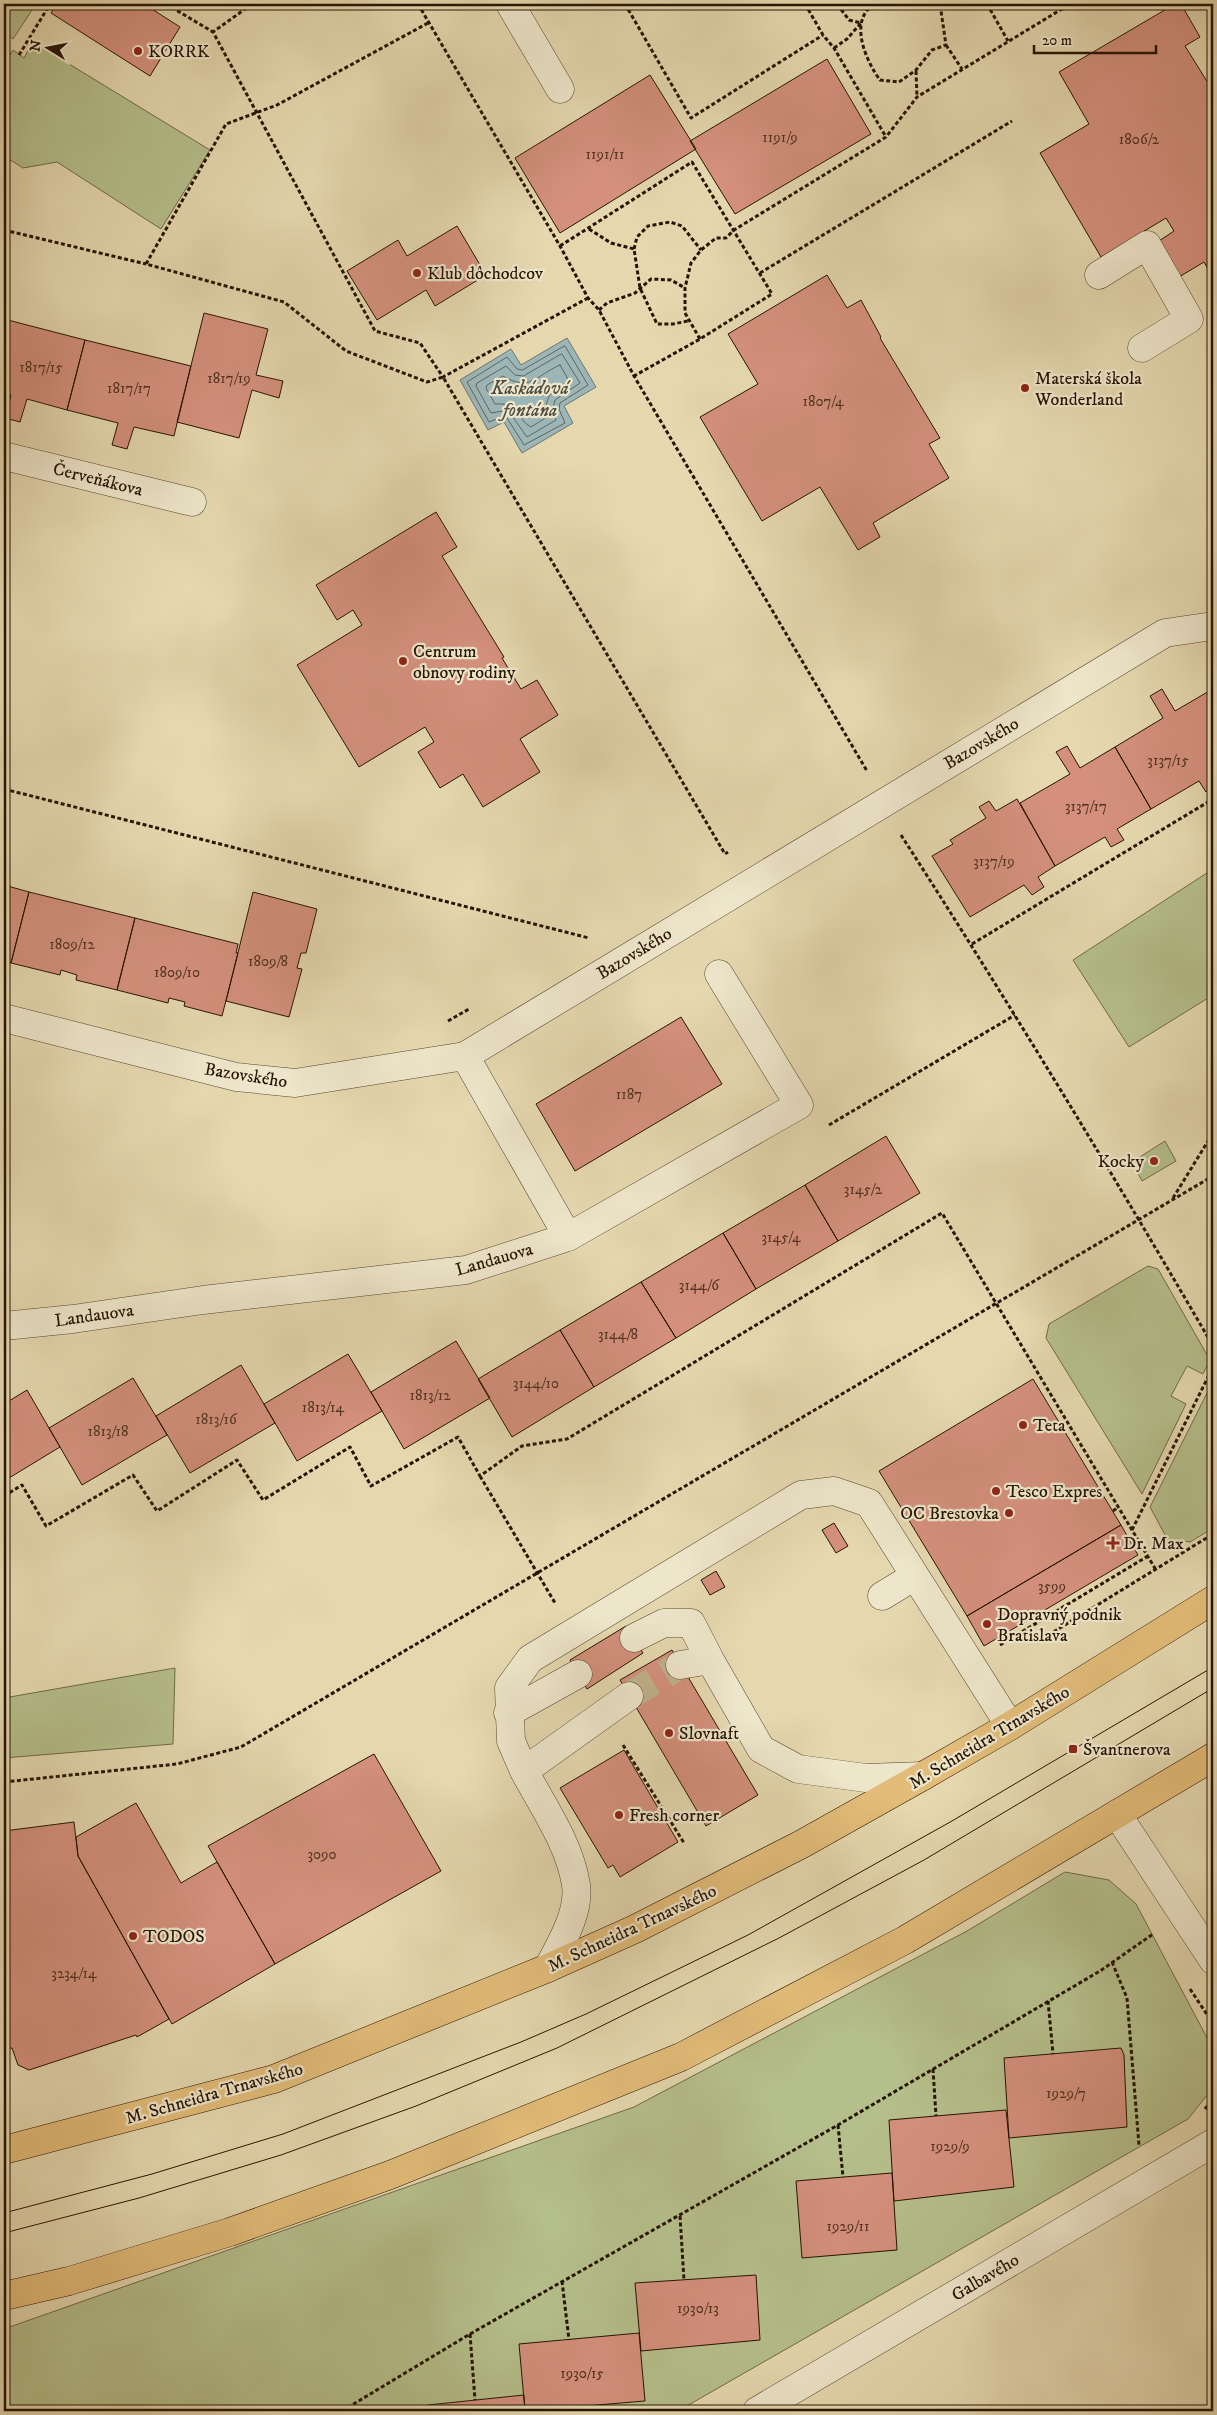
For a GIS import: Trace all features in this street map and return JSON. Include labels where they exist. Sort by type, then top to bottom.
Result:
[{"type":"main road","name":"M. Schneidra Trnavského","points":[[4,2150],[274,2079],[548,1968],[634,1929],[802,1844],[923,1776],[1010,1726],[1213,1600]]},
{"type":"main road","points":[[4,2296],[69,2281],[257,2222],[390,2175],[681,2057],[905,1940],[1213,1757]]},
{"type":"street","points":[[510,4],[560,89]]},
{"type":"street","points":[[1099,275],[1147,245],[1189,319],[1142,348]]},
{"type":"street","name":"Červeňákova","points":[[4,456],[192,502]]},
{"type":"street","name":"Bazovského","points":[[4,1018],[236,1077],[296,1083],[465,1056],[1165,633],[1213,626]]},
{"type":"street","name":"Landauova","points":[[4,1326],[73,1319],[203,1300],[466,1270],[568,1237],[799,1105],[719,974]]},
{"type":"street","points":[[465,1056],[568,1237]]},
{"type":"street","points":[[548,1968],[560,1945],[573,1912],[576,1886],[566,1851],[524,1771],[511,1741],[508,1713],[509,1688],[530,1659],[801,1495],[834,1491],[869,1503],[1010,1726]]},
{"type":"street","points":[[882,1596],[915,1576]]},
{"type":"street","points":[[634,1638],[664,1623],[690,1623],[761,1749],[798,1769],[866,1778],[923,1776]]},
{"type":"street","points":[[680,1666],[710,1660]]},
{"type":"street","points":[[508,1713],[578,1674]]},
{"type":"street","points":[[524,1771],[629,1696]]},
{"type":"street","points":[[1117,1814],[1213,1960]]},
{"type":"street","name":"Galbavého","points":[[767,2408],[1213,2143]]},
{"type":"path","points":[[19,55],[50,4]]},
{"type":"path","points":[[166,4],[213,32],[255,113],[375,331],[420,343],[444,377],[725,854]]},
{"type":"path","points":[[241,4],[244,9]]},
{"type":"path","points":[[213,32],[252,4]]},
{"type":"path","points":[[418,4],[560,246],[588,298],[599,310],[634,376],[868,773],[860,778]]},
{"type":"path","points":[[625,4],[691,118],[823,35]]},
{"type":"path","points":[[805,4],[823,35],[834,48],[886,137]]},
{"type":"path","points":[[837,4],[849,20],[861,23]]},
{"type":"path","points":[[834,48],[847,39],[874,4]]},
{"type":"path","points":[[940,4],[946,46],[962,69]]},
{"type":"path","points":[[987,4],[1008,41]]},
{"type":"path","points":[[700,339],[688,322],[685,312],[685,288],[691,263],[701,250],[716,238],[726,238],[734,230],[886,137],[917,97],[1070,4]]},
{"type":"path","points":[[146,264],[226,124],[277,106],[428,23]]},
{"type":"path","points":[[861,23],[861,38],[866,54],[871,68],[880,80],[899,82],[916,70],[932,50],[946,46]]},
{"type":"path","points":[[916,70],[917,97]]},
{"type":"path","points":[[760,273],[1012,121]]},
{"type":"path","points":[[560,246],[692,162],[772,294],[700,339],[634,376]]},
{"type":"path","points":[[688,322],[657,324],[640,288],[634,249],[637,237],[648,226],[670,222],[682,226],[701,250]]},
{"type":"path","points":[[589,229],[600,238],[611,243],[634,249]]},
{"type":"path","points":[[4,230],[146,264],[284,302],[346,352],[428,382],[444,377],[588,298]]},
{"type":"path","points":[[599,310],[607,302],[629,296],[650,279],[671,280],[685,288]]},
{"type":"path","points":[[4,789],[594,939],[585,944]]},
{"type":"path","points":[[972,944],[1213,799]]},
{"type":"path","points":[[896,826],[972,944],[1139,1219],[1213,1346]]},
{"type":"path","points":[[717,859],[734,849]]},
{"type":"path","points":[[440,1026],[474,1006]]},
{"type":"path","points":[[824,1128],[1014,1015]]},
{"type":"path","points":[[1172,1200],[1213,1133]]},
{"type":"path","points":[[4,1782],[177,1764],[241,1747],[1213,1176]]},
{"type":"path","points":[[480,1476],[522,1446],[567,1438],[942,1213],[1156,1570]]},
{"type":"path","points":[[1132,1530],[1213,1368]]},
{"type":"path","points":[[4,1496],[22,1485],[46,1526],[133,1475],[157,1511],[237,1460],[263,1500],[350,1447],[370,1486],[458,1437],[573,1633]]},
{"type":"path","points":[[1113,1511],[1118,1508]]},
{"type":"path","points":[[1037,1642],[1213,1534]]},
{"type":"path","points":[[997,1647],[1148,1556]]},
{"type":"path","points":[[616,1749],[624,1744],[684,1843]]},
{"type":"path","points":[[342,2411],[562,2280],[680,2216],[933,2069],[1112,1962],[1156,1931]]},
{"type":"path","points":[[1112,1962],[1127,1998],[1139,2145]]},
{"type":"path","points":[[1048,2001],[1053,2054]]},
{"type":"path","points":[[933,2069],[936,2116]]},
{"type":"path","points":[[838,2124],[843,2177]]},
{"type":"path","points":[[680,2216],[684,2280]]},
{"type":"path","points":[[562,2280],[569,2340]]},
{"type":"path","points":[[470,2334],[475,2400]]},
{"type":"green space","points":[[4,4],[36,4],[13,39],[4,33]]},
{"type":"green space","points":[[33,42],[210,150],[161,229],[57,162],[23,168],[4,156],[4,60],[6,61],[13,50],[24,58]]},
{"type":"green space","points":[[1213,869],[1213,995],[1129,1047],[1073,960]]},
{"type":"green space","name":"Kocky","points":[[1165,1141],[1176,1161],[1142,1181],[1132,1162]]},
{"type":"green space","points":[[1148,1266],[1158,1269],[1210,1360],[1203,1374],[1187,1366],[1171,1396],[1186,1404],[1142,1494],[1046,1338],[1049,1324]]},
{"type":"green space","points":[[1213,1381],[1213,1528],[1190,1542],[1184,1541],[1179,1544],[1169,1542],[1150,1507]]},
{"type":"green space","points":[[175,1668],[173,1744],[4,1758],[4,1698]]},
{"type":"green space","points":[[1065,1872],[1109,1880],[1136,1904],[1213,2049],[1212,2089],[1188,2119],[678,2411],[4,2411],[4,2329],[634,2107],[967,1931]]},
{"type":"water","name":"Kaskádová fontána","points":[[567,338],[596,387],[564,406],[573,423],[522,453],[504,422],[488,430],[460,380],[511,349],[521,365]]},
{"type":"building","name":"KORRK","points":[[57,4],[144,4],[180,27],[150,76],[51,13]]},
{"type":"building","points":[[1175,4],[1181,4],[1200,37],[1185,46],[1213,91],[1213,278],[1204,262],[1179,277],[1159,241],[1174,231],[1166,218],[1101,257],[1040,153],[1089,124],[1059,72]]},
{"type":"building","points":[[827,59],[871,134],[735,214],[690,141]]},
{"type":"building","points":[[650,75],[696,149],[560,233],[515,158]]},
{"type":"building","name":"Klub dôchodcov","points":[[457,226],[486,275],[435,306],[426,290],[377,320],[347,271],[398,240],[407,256]]},
{"type":"building","points":[[827,275],[847,308],[861,300],[880,338],[940,438],[929,444],[949,478],[873,523],[880,537],[858,550],[820,487],[762,521],[700,417],[758,384],[728,334]]},
{"type":"building","points":[[204,313],[268,329],[256,375],[283,381],[279,398],[252,390],[239,438],[177,422]]},
{"type":"building","points":[[4,319],[85,340],[67,410],[27,399],[20,422],[5,418],[11,395],[4,393]]},
{"type":"building","points":[[85,340],[191,366],[174,436],[134,427],[127,449],[112,445],[118,423],[67,410]]},
{"type":"building","name":"Centrum obnovy rodiny","points":[[436,512],[457,547],[442,556],[504,657],[502,658],[521,689],[537,680],[558,715],[520,739],[540,772],[483,807],[463,774],[440,788],[418,752],[434,742],[425,727],[359,767],[297,665],[362,625],[353,610],[337,620],[316,585]]},
{"type":"building","points":[[1162,689],[1175,711],[1211,690],[1213,693],[1213,787],[1206,792],[1199,781],[1151,809],[1115,747],[1163,718],[1150,696]]},
{"type":"building","points":[[1067,746],[1080,768],[1115,747],[1151,809],[1117,829],[1124,840],[1111,847],[1105,837],[1055,866],[1020,803],[1070,774],[1056,752]]},
{"type":"building","points":[[1017,799],[1055,866],[1038,877],[1044,887],[1032,895],[1024,885],[970,917],[932,856],[953,844],[950,840],[986,818],[979,807],[989,801],[996,811]]},
{"type":"building","points":[[4,885],[29,892],[11,963],[4,961]]},
{"type":"building","points":[[29,892],[135,918],[117,990],[76,980],[77,975],[61,970],[60,975],[11,963]]},
{"type":"building","points":[[253,892],[317,909],[306,953],[301,953],[297,968],[302,969],[289,1017],[226,1001]]},
{"type":"building","points":[[135,918],[238,944],[236,953],[238,953],[222,1016],[184,1006],[185,1002],[169,998],[168,1003],[117,990]]},
{"type":"building","points":[[681,1017],[722,1084],[575,1171],[536,1104]]},
{"type":"building","points":[[886,1136],[920,1193],[838,1241],[805,1185]]},
{"type":"building","points":[[805,1185],[838,1241],[756,1289],[723,1233]]},
{"type":"building","points":[[723,1233],[756,1289],[676,1338],[641,1282]]},
{"type":"building","points":[[641,1282],[676,1338],[594,1387],[560,1330]]},
{"type":"building","points":[[560,1330],[594,1387],[512,1437],[478,1379]]},
{"type":"building","points":[[456,1341],[490,1398],[404,1449],[371,1392]]},
{"type":"building","points":[[348,1354],[382,1411],[297,1461],[264,1404]]},
{"type":"building","points":[[241,1365],[275,1423],[190,1473],[156,1416]]},
{"type":"building","points":[[133,1378],[167,1435],[82,1485],[49,1428]]},
{"type":"building","name":"Tesco Expres","points":[[1033,1379],[1121,1525],[967,1616],[879,1471]]},
{"type":"building","points":[[27,1390],[60,1447],[4,1481],[4,1404]]},
{"type":"building","points":[[834,1523],[848,1546],[836,1553],[822,1530]]},
{"type":"building","points":[[1121,1525],[1138,1555],[984,1646],[967,1616]]},
{"type":"building","points":[[716,1571],[725,1587],[710,1595],[701,1580]]},
{"type":"building","points":[[626,1626],[643,1653],[587,1689],[570,1660]]},
{"type":"building","points":[[672,1650],[758,1795],[706,1826],[620,1680]]},
{"type":"building","name":"Fresh corner","points":[[624,1750],[678,1842],[620,1877],[613,1865],[608,1868],[560,1788]]},
{"type":"building","points":[[374,1754],[441,1871],[275,1964],[208,1846]]},
{"type":"building","points":[[136,1803],[181,1883],[217,1862],[275,1964],[172,2024],[78,1856],[76,1837]]},
{"type":"building","points":[[74,1822],[78,1856],[169,2019],[137,2037],[136,2035],[29,2070],[18,2065],[12,2048],[4,2049],[4,1831]]},
{"type":"building","points":[[1121,2048],[1124,2055],[1127,2127],[1009,2138],[1004,2058]]},
{"type":"building","points":[[1006,2110],[1014,2187],[894,2201],[889,2120]]},
{"type":"building","points":[[892,2173],[897,2250],[802,2258],[796,2181]]},
{"type":"building","points":[[756,2275],[760,2340],[641,2351],[635,2283]]},
{"type":"building","points":[[639,2333],[645,2401],[525,2411],[519,2344]]},
{"type":"building","points":[[524,2395],[525,2411],[428,2411],[428,2405]]},
{"type":"building","points":[[1002,2407],[1002,2411],[985,2411],[984,2408]]},
{"type":"tunnel","points":[[629,1696],[680,1665]]},
{"type":"tram line","points":[[4,2213],[152,2174],[283,2134],[521,2042],[586,2014],[748,1935],[952,1821],[1213,1667]]},
{"type":"tram line","points":[[4,2233],[139,2198],[281,2155],[416,2106],[557,2048],[779,1938],[924,1860],[1213,1688]]},
{"type":"place","name":"KORRK","points":[[138,51]]},
{"type":"place","name":"Klub dôchodcov","points":[[417,273]]},
{"type":"place","name":"Materská škola Wonderland","points":[[1025,388]]},
{"type":"place","name":"Centrum obnovy rodiny","points":[[403,661]]},
{"type":"place","name":"Kocky","points":[[1154,1161]]},
{"type":"place","name":"Teta","points":[[1023,1425]]},
{"type":"place","name":"Tesco Expres","points":[[996,1491]]},
{"type":"place","name":"OC Brestovka","points":[[1009,1513]]},
{"type":"place","name":"Dr. Max","points":[[1113,1543]]},
{"type":"place","name":"Dopravný podnik Bratislava","points":[[987,1624]]},
{"type":"place","name":"Slovnaft","points":[[669,1733]]},
{"type":"place","name":"Švantnerova","points":[[1073,1749]]},
{"type":"place","name":"Fresh corner","points":[[619,1815]]},
{"type":"place","name":"TODOS","points":[[133,1936]]}]
